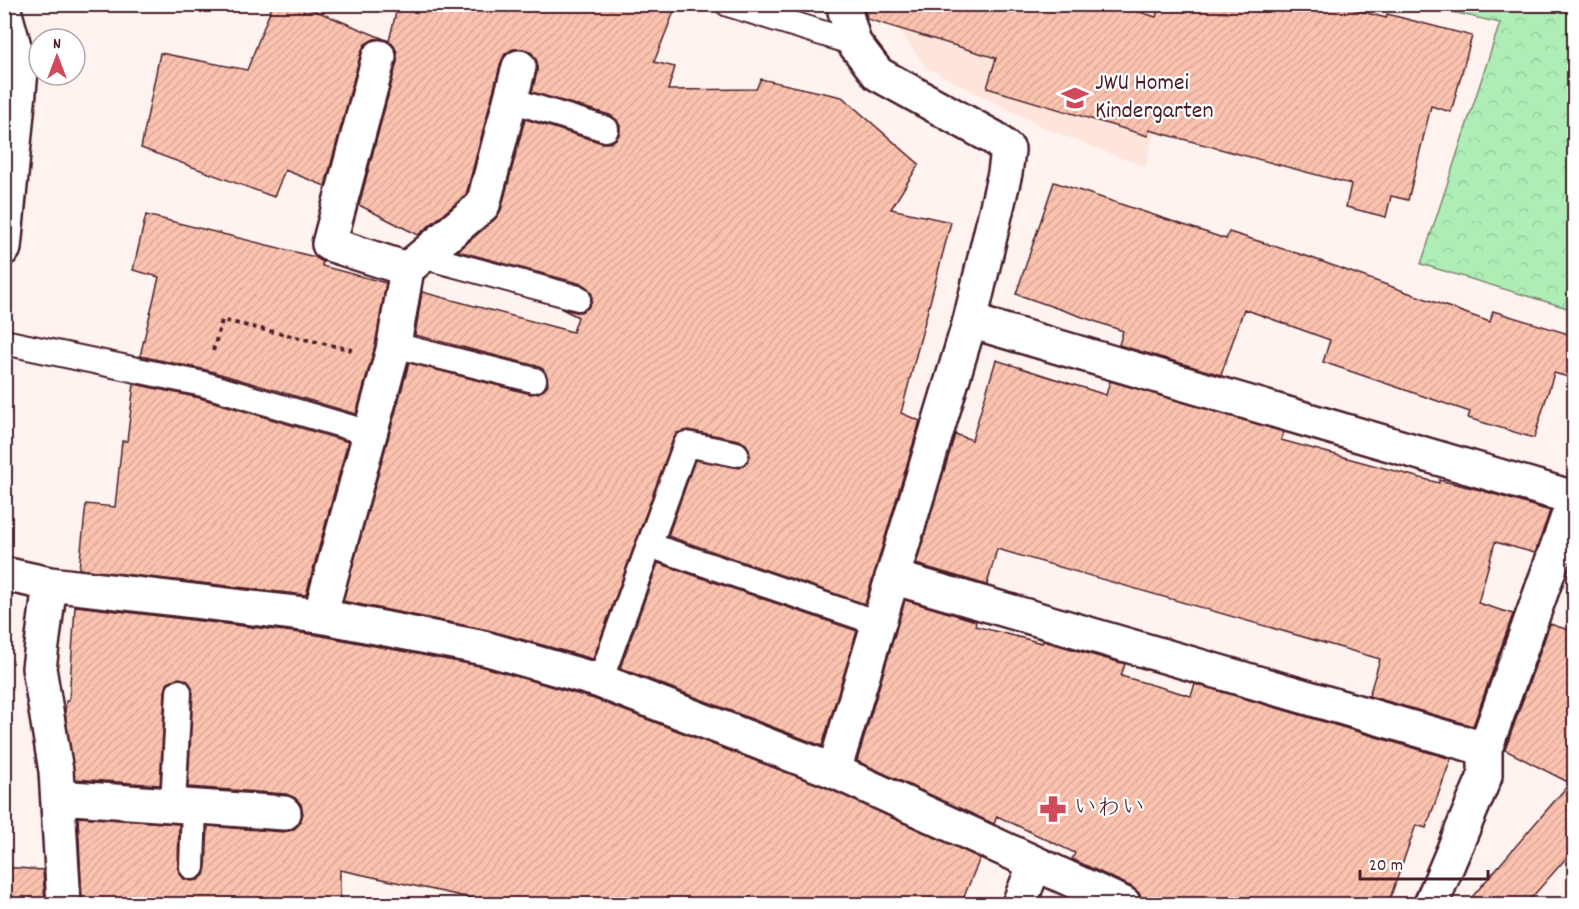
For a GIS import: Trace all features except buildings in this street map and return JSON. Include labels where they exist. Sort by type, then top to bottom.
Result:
[{"type":"street","points":[[834,771],[970,321],[1005,173],[1008,150],[994,138],[878,74],[854,43],[845,4]]},
{"type":"street","points":[[4,10],[13,71],[4,248]]},
{"type":"street","points":[[379,57],[329,244],[415,263]]},
{"type":"street","points":[[320,616],[393,352],[415,263],[483,205],[519,68]]},
{"type":"street","points":[[970,321],[1575,499],[1485,749],[1485,776],[1431,904]]},
{"type":"street","points":[[4,574],[50,584],[320,616],[484,648],[600,681],[834,771],[1125,904]]},
{"type":"street","points":[[891,577],[1485,749]]},
{"type":"street","points":[[50,584],[39,668],[57,771],[63,904]]},
{"type":"street","points":[[58,797],[284,813]]},
{"type":"street","points":[[1019,904],[1035,864]]},
{"type":"lane","points":[[728,4],[854,43]]},
{"type":"lane","points":[[511,100],[606,129]]},
{"type":"lane","points":[[415,263],[578,298]]},
{"type":"lane","points":[[4,342],[203,384],[369,433]]},
{"type":"lane","points":[[393,352],[534,380]]},
{"type":"lane","points":[[600,681],[686,444],[736,454]]},
{"type":"lane","points":[[649,544],[878,623]]},
{"type":"lane","points":[[179,692],[184,806],[192,867]]},
{"type":"path","points":[[203,384],[222,320],[393,352]]},
{"type":"shaded area","name":"JWU Homei Kindergarten","points":[[881,5],[1189,5],[1145,167],[1047,129],[926,67]]},
{"type":"green space","points":[[1422,5],[1574,5],[1574,310],[1421,264],[1500,23]]},
{"type":"place","name":"JWU Homei Kindergarten","points":[[1075,98]]},
{"type":"place","name":"いわい","points":[[1053,809]]}]
